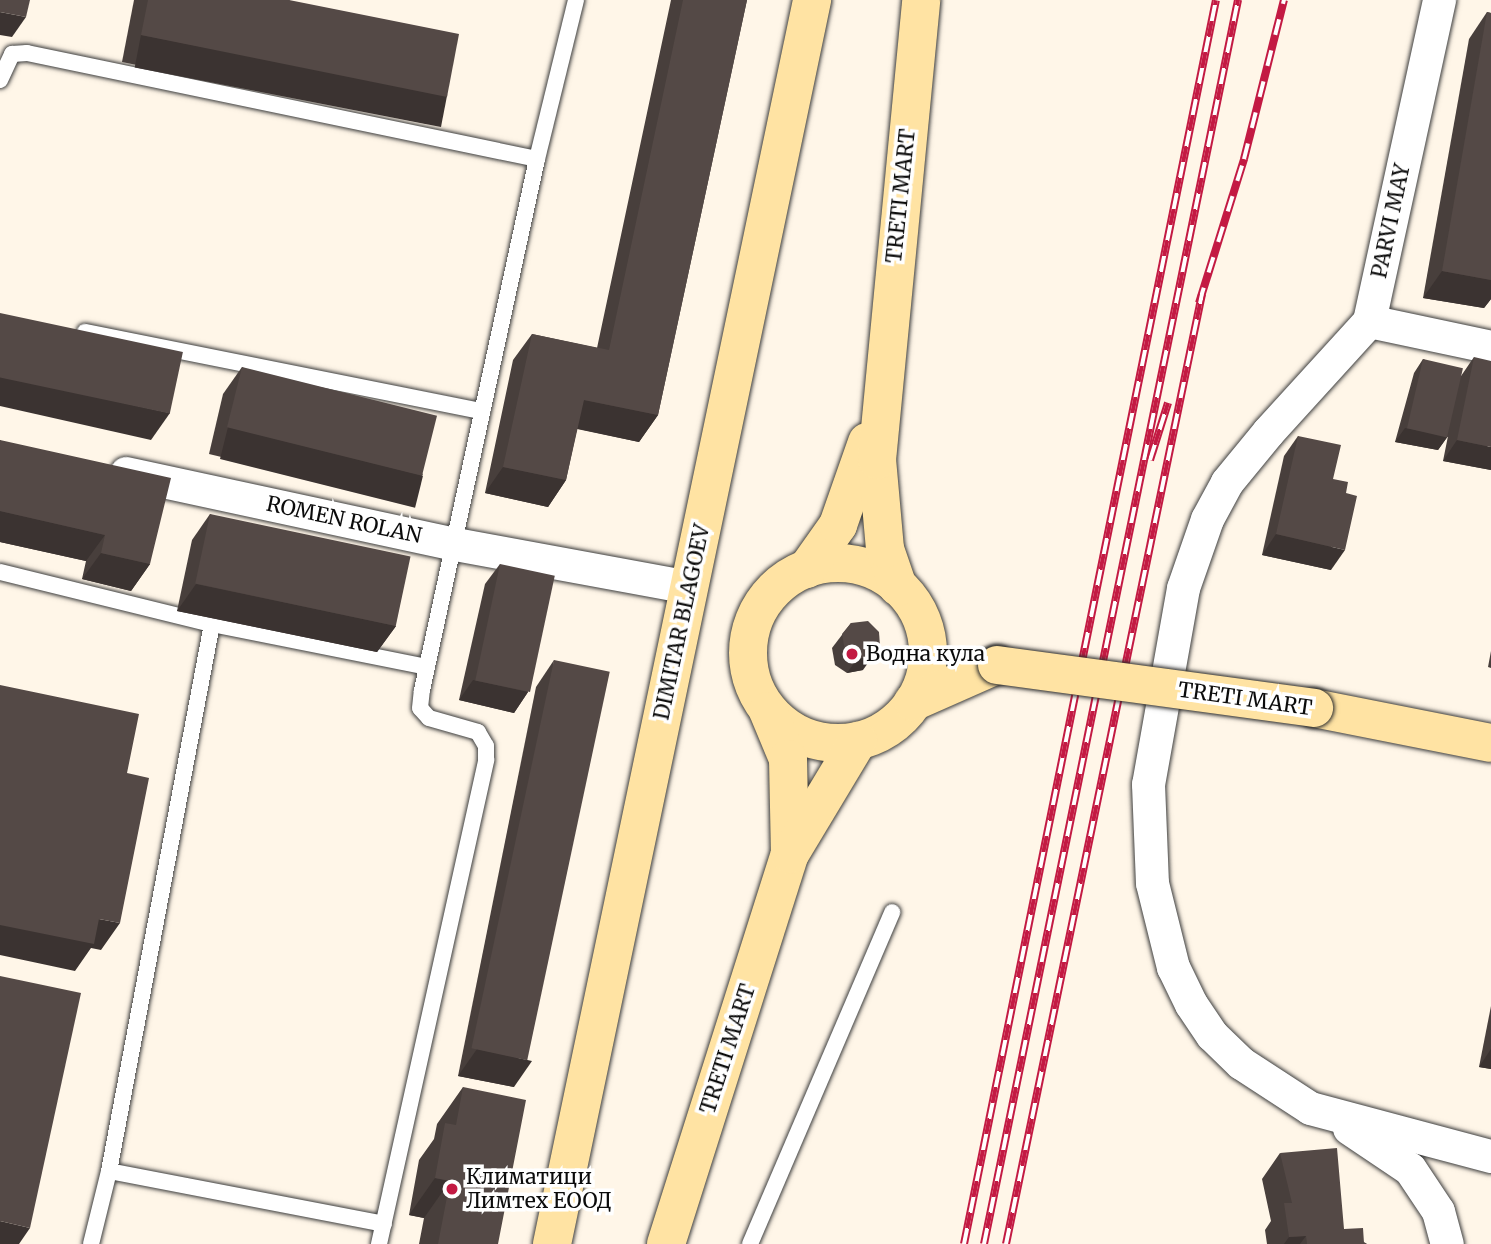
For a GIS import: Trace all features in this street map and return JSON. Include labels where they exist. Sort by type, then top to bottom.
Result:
[{"type":"street","name":"DIMITAR BLAGOEV","points":[[552,1244],[812,0]]},
{"type":"street","name":"TRETI MART","points":[[898,587],[880,517],[877,460],[881,393],[921,0]]},
{"type":"street","name":"PARVI MAY","points":[[1369,321],[1439,0]]},
{"type":"street","points":[[1447,1244],[1438,1211],[1410,1169],[1360,1133],[1310,1108],[1241,1063],[1212,1035],[1172,967],[1152,883],[1148,784],[1183,588],[1207,519],[1227,482],[1268,432],[1369,321],[1491,347]]},
{"type":"street","name":"TRETI MART","points":[[800,571],[838,525],[881,393]]},
{"type":"street","name":"ROMEN ROLAN","points":[[94,466],[455,544],[689,587]]},
{"type":"street","points":[[914,702],[928,658],[923,623],[898,587],[855,565],[800,571],[771,592],[751,629],[749,665],[764,705],[809,738],[833,743],[858,741],[890,727],[914,702],[997,665]]},
{"type":"street","name":"TRETI MART","points":[[923,623],[948,643],[997,665],[1314,708],[1491,743]]},
{"type":"street","name":"TRETI MART","points":[[764,705],[788,759],[790,854]]},
{"type":"street","name":"TRETI MART","points":[[666,1244],[790,854],[858,741]]},
{"type":"street","points":[[1310,1108],[1491,1156]]},
{"type":"lane","points":[[379,1244],[486,760],[486,746],[478,732],[429,718],[420,708],[537,159],[576,0]]},
{"type":"lane","points":[[0,80],[12,54],[27,53],[537,159]]},
{"type":"lane","points":[[67,329],[482,411]]},
{"type":"lane","points":[[0,572],[212,624],[427,667]]},
{"type":"lane","points":[[91,1244],[109,1171],[212,624]]},
{"type":"lane","points":[[750,1244],[892,912]]},
{"type":"lane","points":[[109,1171],[384,1224]]},
{"type":"building","points":[[0,0],[30,0],[26,17],[0,12]]},
{"type":"building","points":[[148,0],[289,0],[459,34],[447,97],[141,35]]},
{"type":"building","points":[[683,0],[747,0],[658,415],[584,400],[566,480],[503,467],[532,334],[609,350]]},
{"type":"building","points":[[1487,12],[1491,13],[1491,280],[1442,271]]},
{"type":"building","points":[[0,313],[183,352],[170,414],[0,377]]},
{"type":"building","points":[[1474,357],[1491,361],[1491,447],[1457,440]]},
{"type":"building","points":[[1423,359],[1463,368],[1447,437],[1407,428]]},
{"type":"building","points":[[242,367],[437,416],[422,476],[227,427]]},
{"type":"building","points":[[1298,436],[1341,445],[1333,479],[1348,482],[1346,493],[1357,496],[1345,550],[1276,534]]},
{"type":"building","points":[[0,440],[171,478],[150,564],[101,553],[105,535],[0,511]]},
{"type":"building","points":[[210,514],[411,557],[396,626],[195,583]]},
{"type":"building","points":[[500,564],[555,576],[530,692],[475,680]]},
{"type":"building","points":[[868,621],[879,632],[880,646],[872,656],[857,659],[845,651],[842,634],[851,623]]},
{"type":"building","points":[[554,660],[610,672],[527,1060],[471,1048]]},
{"type":"building","points":[[0,685],[139,714],[127,773],[149,778],[120,923],[99,919],[94,944],[0,925]]},
{"type":"building","points":[[0,976],[81,993],[30,1228],[0,1221]]},
{"type":"building","points":[[463,1087],[526,1100],[498,1244],[438,1244],[450,1181],[435,1178],[445,1123],[456,1125]]},
{"type":"building","points":[[1337,1148],[1344,1229],[1363,1228],[1364,1243],[1367,1244],[1307,1244],[1306,1236],[1289,1237],[1284,1203],[1292,1203],[1280,1153]]},
{"type":"railway","points":[[964,1244],[1216,0]]},
{"type":"railway","points":[[984,1244],[1238,0]]},
{"type":"railway","points":[[1199,303],[1244,159],[1284,0]]},
{"type":"railway","points":[[1006,1244],[1202,294]]},
{"type":"railway","points":[[1150,460],[1168,403]]},
{"type":"place","name":"Водна кула","points":[[852,654]]},
{"type":"place","name":"Климатици Лимтех ЕООД","points":[[452,1189]]}]
